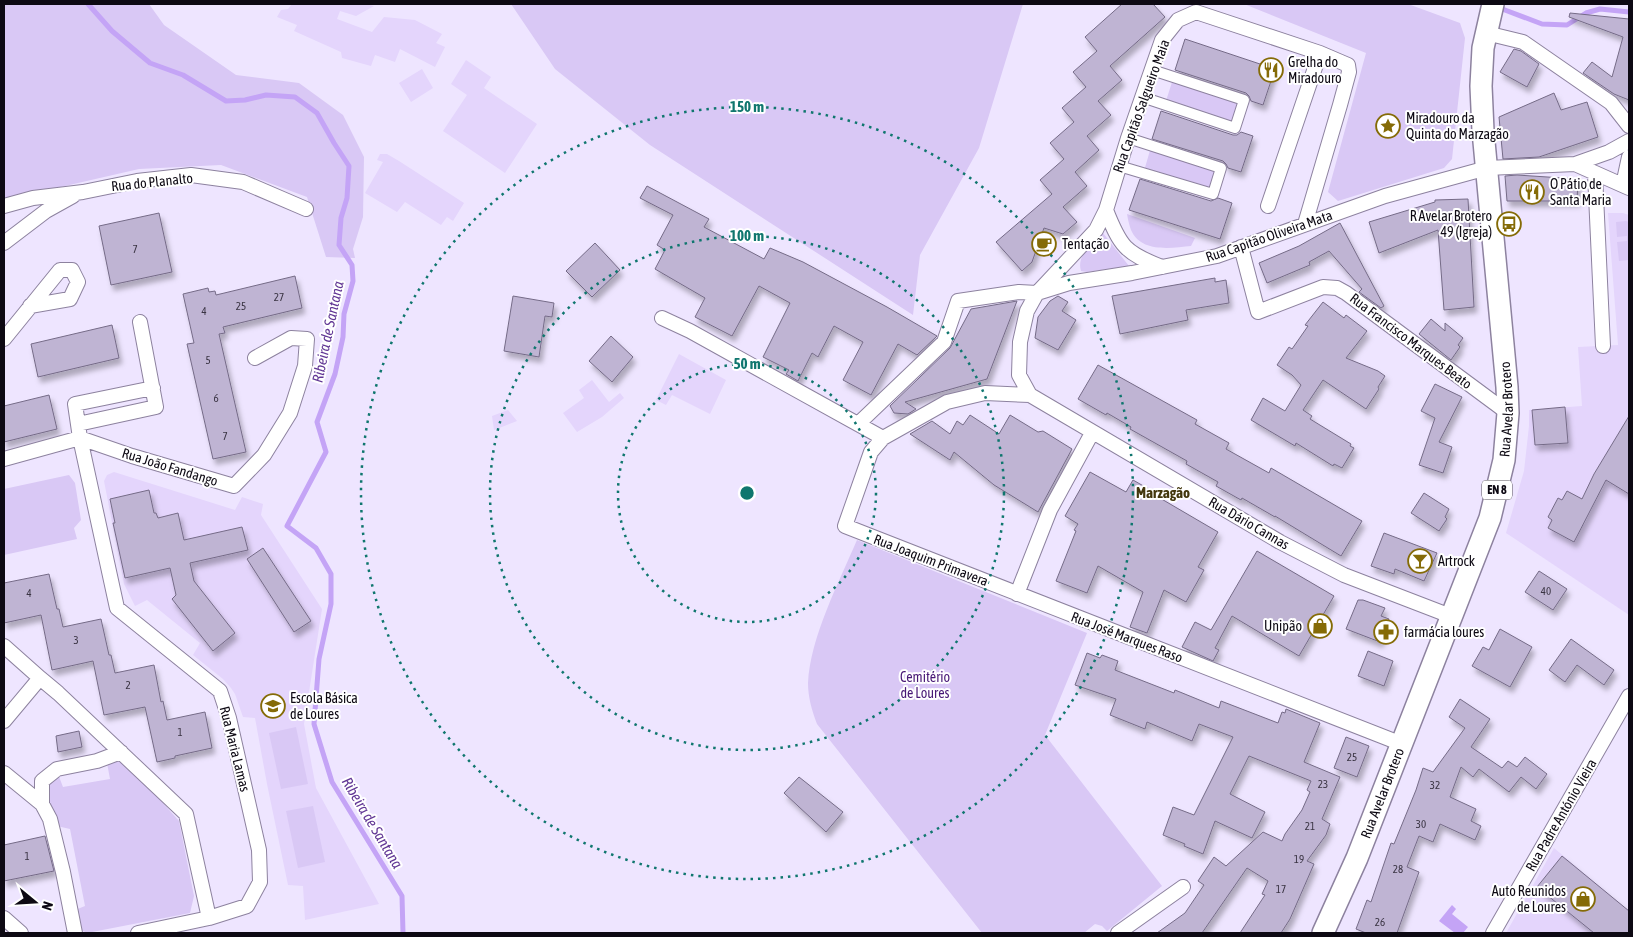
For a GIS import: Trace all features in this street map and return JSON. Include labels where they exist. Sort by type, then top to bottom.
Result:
[{"type":"main road","name":"Rua Avelar Brotero","points":[[1323,933],[1357,858],[1490,518],[1504,460],[1508,413],[1483,131],[1481,86],[1483,48],[1490,18]]},
{"type":"street","name":"Rua Capitão Salgueiro Maia","points":[[1037,293],[1096,230],[1106,210],[1128,138],[1162,40],[1178,20],[1196,12],[1320,53],[1348,66],[1349,72],[1305,224]]},
{"type":"street","points":[[1490,18],[1611,103],[1629,126]]},
{"type":"street","points":[[1268,206],[1320,53]]},
{"type":"street","points":[[1142,97],[1235,128],[1244,100],[1152,70]]},
{"type":"street","points":[[1119,166],[1213,194],[1221,168],[1128,138]]},
{"type":"street","points":[[1575,164],[1609,152],[1629,141]]},
{"type":"street","points":[[1575,164],[1594,174],[1626,186],[1629,157]]},
{"type":"street","name":"Rua Capitão Oliveira Mata","points":[[858,424],[944,342],[958,301],[1019,292],[1037,293],[1069,283],[1217,256],[1385,196],[1487,168],[1575,164]]},
{"type":"street","points":[[1594,174],[1603,346]]},
{"type":"street","name":"Rua do Planalto","points":[[4,206],[33,198],[83,192],[137,181],[190,175],[243,182],[306,209]]},
{"type":"street","name":"Rua do Planalto","points":[[4,243],[46,210],[83,192]]},
{"type":"street","points":[[1106,210],[1125,248],[1140,259],[1163,267]]},
{"type":"street","name":"Rua Francisco Marques Beato","points":[[1241,247],[1258,312],[1323,287],[1337,288],[1508,413]]},
{"type":"street","points":[[1030,395],[1019,375],[1020,342],[1028,311],[1037,293]]},
{"type":"street","points":[[4,339],[30,306]]},
{"type":"street","points":[[662,318],[690,331],[882,438]]},
{"type":"street","points":[[4,459],[79,431],[156,408],[140,322]]},
{"type":"street","name":"Rua João Fandango","points":[[79,431],[132,456],[234,486],[264,455],[290,413],[305,366],[307,339],[291,338],[255,358]]},
{"type":"street","name":"Rua Maria Lamas","points":[[138,933],[209,918],[247,906],[260,882],[259,850],[229,718],[220,691],[118,608],[79,431],[75,404],[153,388]]},
{"type":"street","name":"Rua Dário Cannas","points":[[845,526],[870,452],[882,438],[947,402],[985,393],[1030,395],[1280,542],[1344,574],[1448,615],[1450,618]]},
{"type":"street","points":[[1017,594],[1050,510],[1092,432]]},
{"type":"street","name":"Rua Joaquim Primavera","points":[[845,526],[1017,594]]},
{"type":"street","name":"Rua José Marques Raso","points":[[1017,594],[1402,744]]},
{"type":"street","points":[[4,646],[186,814],[209,918]]},
{"type":"street","points":[[4,721],[40,678]]},
{"type":"street","name":"Rua Padre António Vieira","points":[[1493,933],[1629,696]]},
{"type":"street","points":[[42,804],[42,781],[56,769],[97,761],[121,752]]},
{"type":"street","points":[[4,773],[42,804],[50,819],[75,933]]},
{"type":"street","points":[[1118,933],[1183,887]]},
{"type":"street","points":[[4,918],[21,933]]},
{"type":"shaded area","points":[[292,4],[365,4],[374,6],[356,16],[340,11],[337,19],[372,32],[384,17],[415,20],[442,34],[436,43],[445,47],[435,67],[400,49],[395,62],[375,55],[371,66],[342,58],[341,52],[294,31],[297,25],[277,17],[281,10],[288,9]]},
{"type":"shaded area","points":[[466,60],[491,77],[484,88],[537,124],[505,173],[443,131],[467,95],[451,84]]},
{"type":"shaded area","points":[[422,69],[433,88],[411,102],[399,83]]},
{"type":"shaded area","points":[[380,154],[387,154],[399,161],[464,203],[453,221],[447,217],[441,225],[405,202],[397,212],[365,193],[383,162],[377,160]]},
{"type":"shaded area","points":[[1608,213],[1629,215],[1629,615],[1506,533],[1524,471],[1529,410],[1582,406],[1578,347],[1618,345]]},
{"type":"shaded area","points":[[679,354],[726,380],[710,414],[672,395],[666,405],[656,400]]},
{"type":"shaded area","points":[[592,380],[609,402],[620,393],[624,398],[602,417],[577,432],[563,413],[584,398],[579,390]]},
{"type":"shaded area","points":[[508,410],[517,421],[494,430],[492,416]]},
{"type":"shaded area","name":"Escola Básica de Loures","points":[[114,472],[235,510],[242,497],[263,504],[261,515],[322,609],[304,724],[316,788],[379,904],[305,920],[303,886],[288,885],[255,718],[243,717],[231,688],[223,679],[193,655],[200,643],[147,600],[135,606],[124,584],[104,481],[107,475]]},
{"type":"shaded area","points":[[1554,848],[1629,911],[1629,933],[1506,933]]},
{"type":"shaded area","points":[[1452,905],[1456,909],[1452,914],[1468,927],[1463,933],[1455,933],[1439,921]]},
{"type":"green space","points":[[4,4],[149,4],[164,25],[236,75],[299,83],[343,115],[364,157],[363,217],[353,249],[355,258],[326,257],[307,197],[221,165],[139,169],[4,200]]},
{"type":"green space","points":[[511,4],[1023,4],[979,148],[920,255],[913,315],[650,145],[555,69]]},
{"type":"green space","points":[[1244,4],[1408,4],[1460,23],[1465,38],[1452,159],[1444,168],[1338,201],[1328,192],[1366,53]]},
{"type":"green space","points":[[1173,79],[1242,100],[1234,125],[1165,104]]},
{"type":"green space","points":[[1151,147],[1219,169],[1211,193],[1144,171]]},
{"type":"green space","points":[[1127,214],[1195,238],[1191,246],[1166,248],[1149,246],[1136,237],[1131,230]]},
{"type":"green space","points":[[1616,222],[1629,222],[1629,260],[1619,261],[1617,242],[1627,241],[1627,236],[1617,237]]},
{"type":"green space","points":[[1103,233],[1129,266],[1087,272],[1081,271],[1080,265],[1083,255],[1090,245]]},
{"type":"green space","points":[[69,475],[75,483],[81,520],[74,528],[77,539],[4,555],[4,489]]},
{"type":"green space","name":"Cemitério de Loures","points":[[857,540],[1087,633],[1045,735],[1162,886],[1107,931],[1102,926],[1095,924],[1084,933],[982,933],[817,724],[809,693],[810,666],[826,610]]},
{"type":"green space","points":[[296,727],[308,784],[281,789],[269,733]]},
{"type":"green space","points":[[107,763],[127,763],[179,821],[194,896],[190,913],[87,933],[81,930],[75,910],[85,906],[70,829],[57,826],[51,813],[47,792],[52,780],[58,774],[63,787],[110,779]]},
{"type":"green space","points":[[313,806],[325,862],[298,868],[286,811]]},
{"type":"building","points":[[1122,4],[1153,4],[1165,17],[1110,66],[1122,80],[1098,101],[1111,115],[1087,136],[1099,150],[1075,172],[1087,186],[1063,207],[1077,222],[1063,234],[1044,228],[1032,262],[1022,271],[996,242],[1052,194],[1040,180],[1064,159],[1050,143],[1074,122],[1062,108],[1086,87],[1073,72],[1097,51],[1085,37]]},
{"type":"building","points":[[1570,13],[1629,19],[1629,100],[1614,94],[1583,73],[1592,62],[1612,77],[1623,37],[1569,17]]},
{"type":"building","points":[[1185,39],[1275,69],[1263,105],[1251,101],[1246,93],[1175,70]]},
{"type":"building","points":[[1514,49],[1521,51],[1539,64],[1527,87],[1500,72]]},
{"type":"building","points":[[1554,93],[1561,110],[1587,102],[1598,137],[1539,157],[1503,159],[1499,117]]},
{"type":"building","points":[[1161,111],[1233,135],[1241,132],[1253,136],[1241,172],[1228,168],[1223,161],[1152,139]]},
{"type":"building","points":[[1505,176],[1578,179],[1577,201],[1507,201]]},
{"type":"building","points":[[1140,179],[1211,201],[1218,198],[1232,203],[1220,239],[1129,210]]},
{"type":"building","points":[[647,186],[709,219],[704,227],[764,259],[770,248],[803,262],[937,336],[917,355],[898,344],[871,395],[843,380],[863,342],[834,326],[818,357],[812,353],[798,381],[786,374],[789,370],[763,357],[790,303],[759,286],[732,336],[695,317],[705,298],[655,269],[665,250],[657,245],[673,215],[640,198]]},
{"type":"building","points":[[1468,199],[1474,307],[1444,310],[1438,230],[1379,253],[1369,222],[1435,202],[1435,200]]},
{"type":"building","points":[[159,213],[172,272],[111,285],[99,226]]},
{"type":"building","points":[[1340,223],[1384,306],[1381,308],[1359,292],[1362,289],[1329,251],[1309,262],[1310,265],[1267,283],[1259,263],[1299,246]]},
{"type":"building","points":[[595,243],[620,270],[592,297],[566,271]]},
{"type":"building","points":[[295,276],[302,308],[223,327],[225,333],[219,334],[246,452],[213,459],[187,344],[194,343],[183,294],[208,288],[209,292],[215,291],[216,295]]},
{"type":"building","points":[[1215,278],[1215,282],[1226,280],[1229,303],[1186,310],[1188,320],[1120,334],[1112,296]]},
{"type":"building","points":[[513,296],[554,303],[552,317],[545,316],[539,357],[504,351]]},
{"type":"building","points":[[1058,296],[1068,302],[1062,311],[1076,320],[1058,350],[1035,338],[1038,317],[1050,301]]},
{"type":"building","points":[[1017,301],[987,379],[905,402],[916,409],[908,414],[894,413],[890,406],[950,348],[971,309]]},
{"type":"building","points":[[1323,302],[1344,318],[1346,315],[1367,331],[1346,358],[1378,371],[1385,376],[1366,409],[1323,380],[1303,410],[1312,416],[1310,419],[1351,444],[1350,446],[1354,448],[1342,468],[1334,464],[1333,466],[1296,443],[1295,446],[1251,420],[1263,398],[1285,411],[1301,385],[1292,375],[1277,365],[1289,347],[1292,349],[1308,326],[1305,325]]},
{"type":"building","points":[[1431,319],[1445,331],[1445,323],[1463,338],[1458,345],[1460,347],[1451,360],[1419,334]]},
{"type":"building","points":[[112,325],[119,358],[38,377],[31,344]]},
{"type":"building","points":[[611,336],[633,357],[612,382],[589,361]]},
{"type":"building","points":[[1098,365],[1197,420],[1195,424],[1229,443],[1226,449],[1269,473],[1271,468],[1362,521],[1341,556],[1275,516],[1216,486],[1218,482],[1186,464],[1187,461],[1130,429],[1131,427],[1107,413],[1106,415],[1078,399]]},
{"type":"building","points":[[1435,384],[1462,397],[1439,442],[1452,447],[1443,473],[1419,465],[1435,418],[1421,411]]},
{"type":"building","points":[[49,395],[57,429],[4,442],[4,406]]},
{"type":"building","points":[[1565,407],[1568,443],[1535,445],[1532,410]]},
{"type":"building","points":[[970,415],[999,434],[1010,415],[1038,432],[1043,431],[1072,449],[1038,512],[994,485],[954,452],[950,460],[910,434],[932,421],[950,434],[957,421],[963,425]]},
{"type":"building","points":[[1629,416],[1629,494],[1606,480],[1574,542],[1548,528],[1552,520],[1548,517],[1558,498],[1562,500],[1567,491],[1582,499],[1594,474]]},
{"type":"building","points":[[1090,472],[1126,492],[1133,480],[1154,492],[1153,494],[1218,532],[1198,567],[1204,570],[1186,602],[1164,590],[1147,633],[1130,627],[1143,592],[1098,566],[1087,593],[1056,581],[1076,531],[1074,530],[1078,524],[1065,516]]},
{"type":"building","points":[[149,490],[154,513],[156,513],[158,518],[178,513],[184,540],[242,527],[248,550],[190,563],[194,581],[235,633],[213,651],[172,599],[176,595],[170,568],[125,578],[113,523],[115,523],[110,499]]},
{"type":"building","points":[[1424,493],[1449,509],[1445,517],[1447,519],[1439,531],[1411,513]]},
{"type":"building","points":[[1384,533],[1437,553],[1424,581],[1395,569],[1394,574],[1371,566]]},
{"type":"building","points":[[263,548],[311,621],[294,632],[247,559]]},
{"type":"building","points":[[1257,551],[1334,596],[1299,656],[1232,616],[1215,648],[1219,650],[1213,661],[1182,647],[1195,622],[1211,630]]},
{"type":"building","points":[[1539,571],[1567,589],[1553,610],[1525,592]]},
{"type":"building","points":[[49,574],[63,627],[101,619],[115,673],[154,665],[161,702],[163,701],[167,720],[205,712],[212,748],[157,762],[145,707],[104,715],[93,661],[52,670],[41,615],[4,623],[4,583]]},
{"type":"building","points":[[1358,600],[1385,608],[1381,616],[1389,619],[1380,642],[1346,629]]},
{"type":"building","points":[[1500,629],[1532,647],[1510,687],[1472,666],[1483,647],[1489,650]]},
{"type":"building","points":[[1571,639],[1614,670],[1604,685],[1577,665],[1565,682],[1549,670]]},
{"type":"building","points":[[1368,651],[1393,661],[1384,686],[1358,676]]},
{"type":"building","points":[[1087,653],[1100,658],[1102,655],[1118,661],[1115,670],[1174,693],[1175,690],[1219,708],[1221,701],[1278,723],[1282,712],[1285,713],[1286,709],[1320,723],[1304,762],[1340,777],[1322,819],[1330,824],[1326,835],[1307,861],[1314,864],[1290,919],[1281,933],[1240,933],[1265,895],[1262,894],[1268,881],[1247,868],[1202,933],[1157,933],[1185,913],[1204,885],[1198,881],[1214,857],[1226,866],[1263,832],[1282,841],[1302,810],[1310,792],[1307,790],[1311,781],[1249,756],[1230,794],[1265,812],[1252,838],[1215,821],[1203,854],[1163,835],[1173,807],[1194,815],[1233,737],[1199,724],[1192,741],[1147,722],[1145,729],[1110,715],[1116,699],[1075,685]]},
{"type":"building","points":[[1460,699],[1490,719],[1471,747],[1502,768],[1508,761],[1517,767],[1525,757],[1547,774],[1536,789],[1521,777],[1509,792],[1479,769],[1473,777],[1461,767],[1450,797],[1476,809],[1471,821],[1481,826],[1475,840],[1440,824],[1433,842],[1419,836],[1407,867],[1419,872],[1397,933],[1366,933],[1356,929],[1367,900],[1371,902],[1391,843],[1394,844],[1423,768],[1433,772],[1465,728],[1449,717]]},
{"type":"building","points":[[79,731],[82,747],[58,752],[56,736]]},
{"type":"building","points":[[1346,737],[1369,746],[1357,777],[1334,768]]},
{"type":"building","points":[[799,777],[843,812],[826,832],[784,793]]},
{"type":"building","points":[[45,836],[54,871],[4,881],[4,845]]},
{"type":"building","name":"Auto Reunidos de Loures","points":[[1562,856],[1629,911],[1629,933],[1594,933],[1537,887]]},
{"type":"waterway","name":"Ribeira de Santana","points":[[88,4],[112,31],[150,63],[183,75],[226,101],[245,100],[266,95],[295,97],[317,113],[349,166],[347,198],[341,218],[339,245],[352,265],[353,281],[344,314],[343,337],[335,374],[317,422],[326,452],[287,526],[316,548],[331,574],[331,604],[319,659],[314,724],[332,782],[402,896],[403,933]]},
{"type":"waterway","points":[[1497,7],[1542,24],[1567,25],[1586,13],[1600,9],[1629,12]]},
{"type":"place","name":"Grelha do Miradouro","points":[[1271,70]]},
{"type":"place","name":"Miradouro da Quinta do Marzagão","points":[[1388,126]]},
{"type":"place","name":"O Pátio de Santa Maria","points":[[1532,192]]},
{"type":"place","name":"R Avelar Brotero 49 (Igreja)","points":[[1509,224]]},
{"type":"place","name":"Tentação","points":[[1044,244]]},
{"type":"place","name":"Artrock","points":[[1420,561]]},
{"type":"place","name":"Unipão","points":[[1320,626]]},
{"type":"place","name":"farmácia loures","points":[[1386,632]]},
{"type":"place","name":"Escola Básica de Loures","points":[[273,706]]},
{"type":"place","name":"Auto Reunidos de Loures","points":[[1583,899]]},
{"type":"district","name":"Marzagão","points":[[1163,493]]}]
